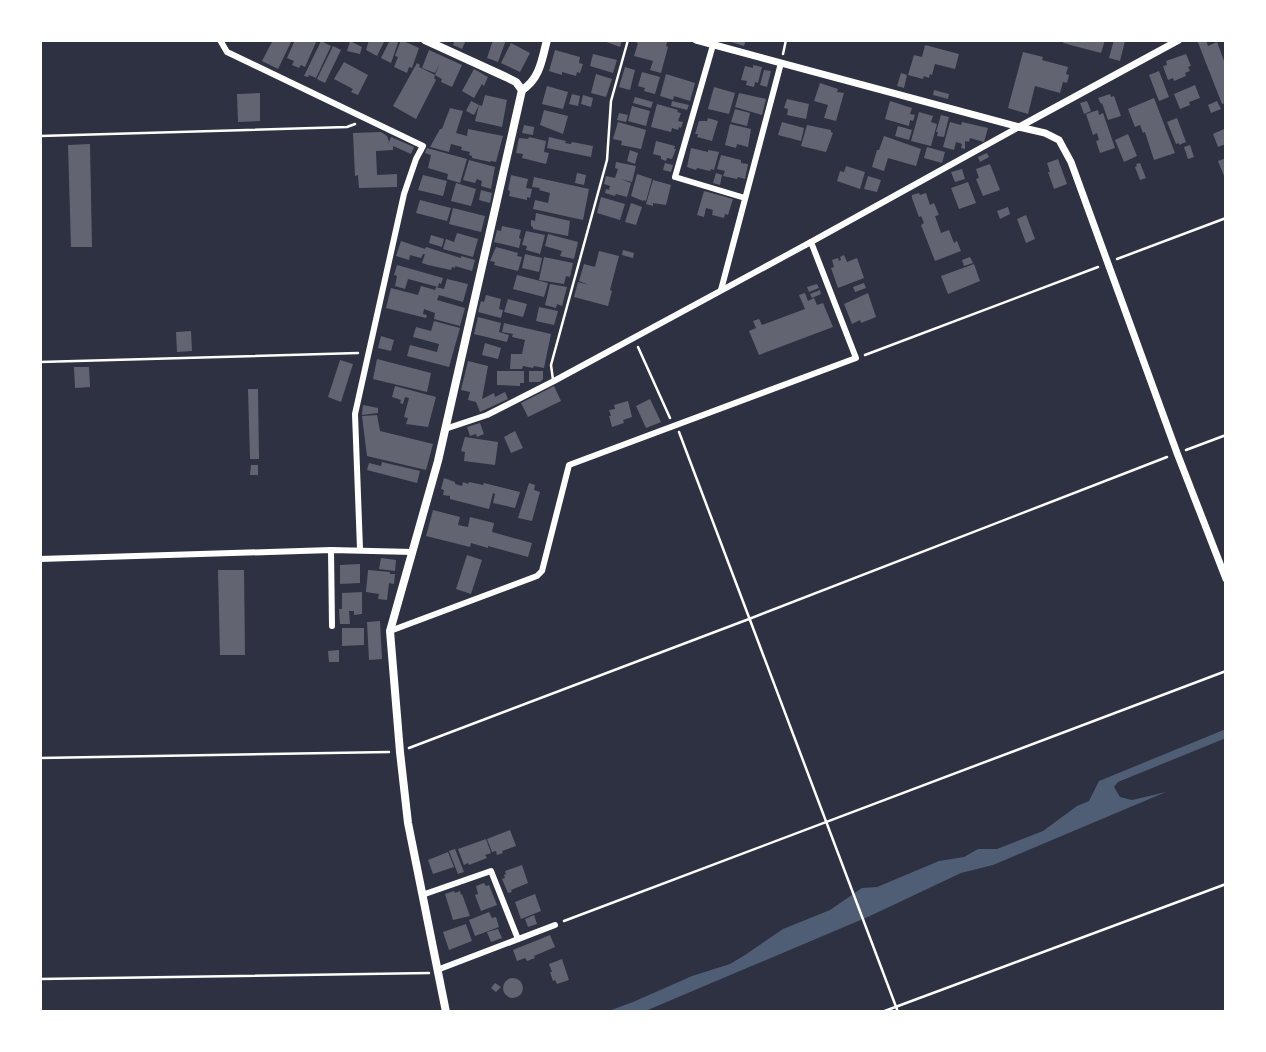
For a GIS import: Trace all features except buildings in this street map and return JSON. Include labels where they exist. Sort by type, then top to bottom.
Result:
[{"type":"main road","points":[[425,40],[516,82],[522,90]]},
{"type":"main road","points":[[446,1012],[408,823],[390,631],[445,429],[522,90],[530,85],[538,74],[547,40]]},
{"type":"street","points":[[220,40],[227,52],[423,146],[404,194],[355,414],[360,549]]},
{"type":"street","points":[[696,40],[1045,133],[1059,140],[1071,162],[1226,579]]},
{"type":"street","points":[[445,429],[487,415],[554,381],[1180,40]]},
{"type":"street","points":[[713,45],[675,177],[746,198]]},
{"type":"street","points":[[721,290],[782,61]]},
{"type":"street","points":[[390,631],[537,576],[542,571],[569,465],[856,358],[811,242]]},
{"type":"street","points":[[40,559],[360,549],[413,552]]},
{"type":"street","points":[[331,550],[332,626]]},
{"type":"street","points":[[422,895],[491,871],[518,939]]},
{"type":"street","points":[[437,970],[555,925]]},
{"type":"lane","points":[[554,381],[551,365],[607,160],[611,101],[628,40]]},
{"type":"path","points":[[782,61],[786,40]]},
{"type":"path","points":[[40,136],[347,127],[367,119]]},
{"type":"path","points":[[856,358],[1226,218]]},
{"type":"path","points":[[633,338],[675,427],[828,822],[898,1012]]},
{"type":"path","points":[[40,362],[368,353]]},
{"type":"path","points":[[40,758],[400,752],[1226,435]]},
{"type":"path","points":[[555,925],[1226,671]]},
{"type":"path","points":[[882,1012],[1226,884]]},
{"type":"path","points":[[40,979],[429,973],[437,970]]},
{"type":"water","points":[[1226,729],[1226,738],[1118,782],[1114,787],[1120,797],[1132,800],[1166,792],[993,865],[961,873],[870,916],[643,1012],[606,1012],[692,976],[730,964],[783,929],[830,910],[862,888],[877,887],[939,861],[964,857],[978,849],[997,849],[1043,831],[1077,806],[1089,801],[1099,781]]}]
